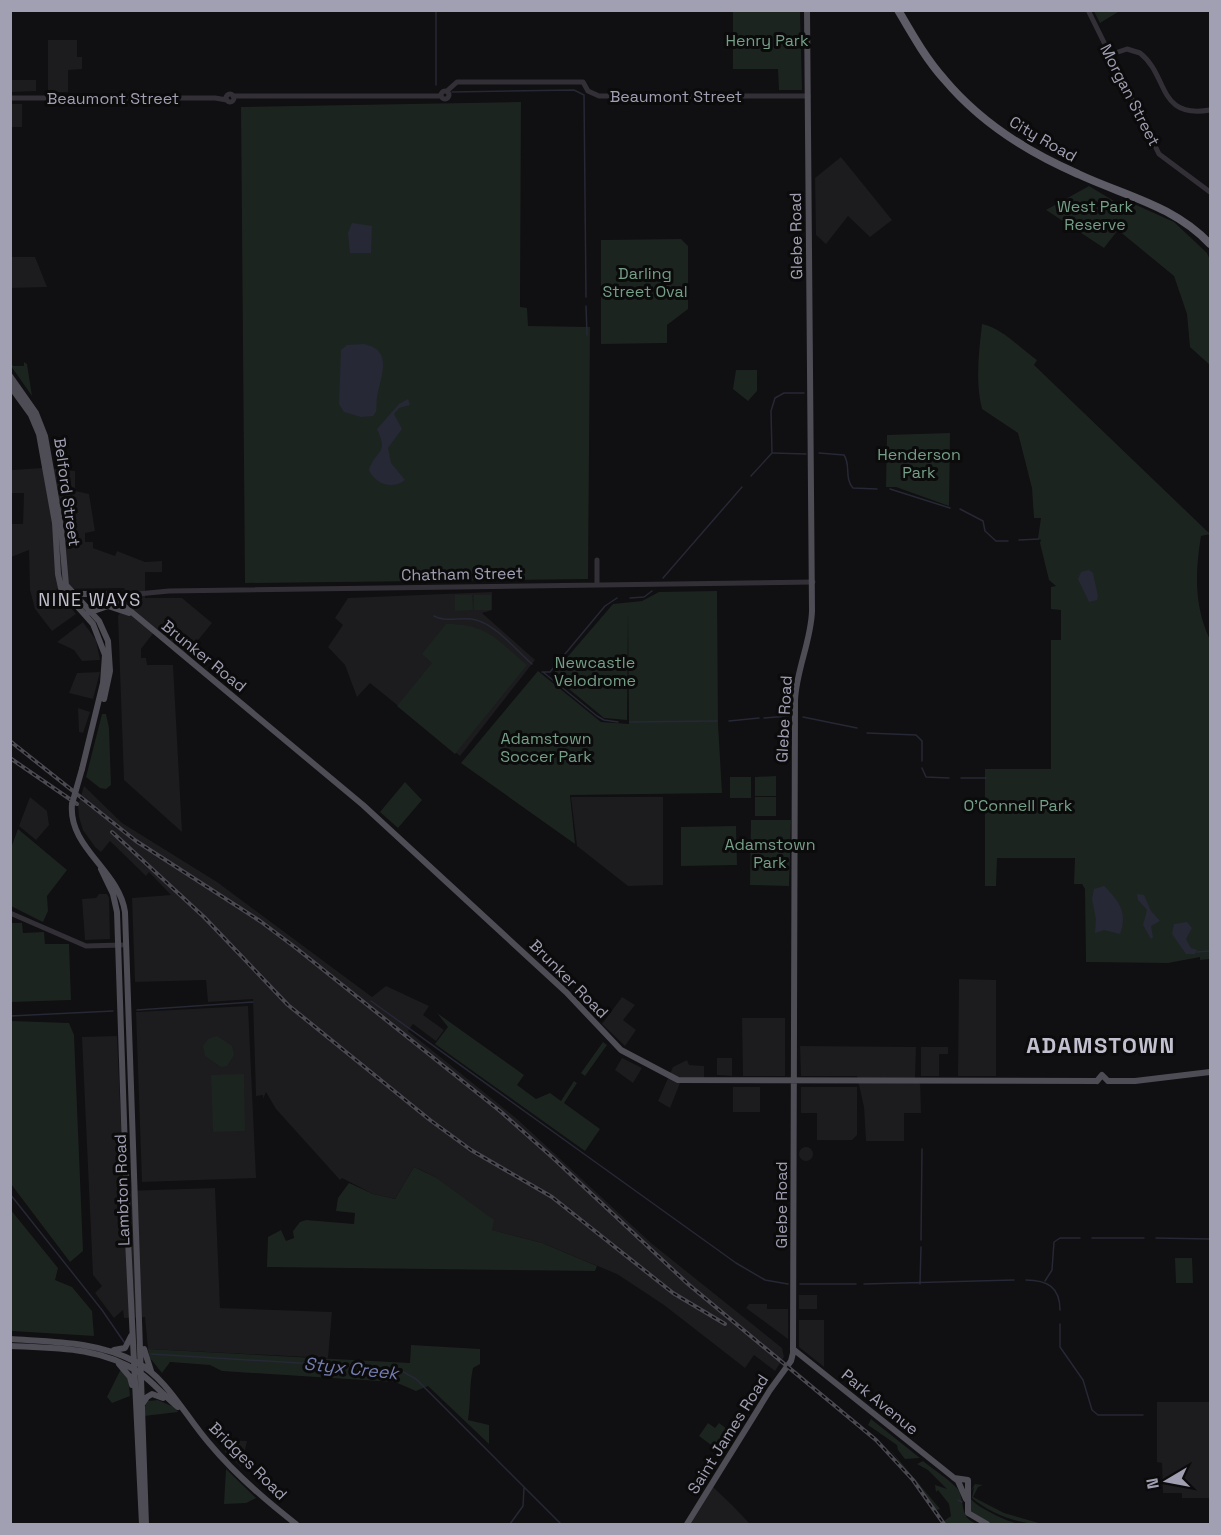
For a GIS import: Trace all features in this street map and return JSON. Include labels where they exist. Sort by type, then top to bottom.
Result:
[{"type":"highway","name":"City Road","points":[[898,10],[943,79],[1005,135],[1066,169],[1169,211],[1192,227],[1210,244]]},
{"type":"main road","name":"Glebe Road","points":[[792,1358],[795,701],[797,675],[812,626],[813,582],[807,10]]},
{"type":"main road","name":"Belford Street","points":[[10,376],[36,413],[45,436],[61,527],[64,580],[72,594],[88,611]]},
{"type":"main road","name":"Belford Street","points":[[10,386],[32,415],[39,434],[55,524],[58,574],[62,588],[88,611]]},
{"type":"main road","name":"Chatham Street","points":[[72,594],[103,593],[112,598]]},
{"type":"main road","name":"Brunker Road","points":[[112,598],[363,805],[559,986],[621,1050],[684,1082],[1097,1081],[1102,1075],[1108,1081],[1135,1081],[1210,1072]]},
{"type":"main road","points":[[88,611],[108,606],[129,613]]},
{"type":"main road","name":"Lambton Road","points":[[88,611],[100,637],[105,655],[104,676],[94,728],[72,804],[73,821],[78,834],[111,876],[122,898],[126,945],[141,1340],[136,1397],[144,1524]]},
{"type":"main road","name":"Lambton Road","points":[[99,863],[116,903],[133,1333],[138,1363]]},
{"type":"main road","points":[[10,1339],[77,1343],[122,1350],[128,1345],[133,1333]]},
{"type":"main road","points":[[141,1340],[154,1376]]},
{"type":"main road","name":"Bridges Road","points":[[10,1346],[82,1351],[114,1360],[138,1372],[185,1414]]},
{"type":"main road","points":[[96,1347],[138,1363]]},
{"type":"main road","name":"Park Avenue","points":[[793,1349],[963,1484],[968,1514],[987,1524]]},
{"type":"main road","name":"Saint James Road","points":[[687,1524],[792,1358]]},
{"type":"main road","points":[[114,1360],[129,1374],[136,1397]]},
{"type":"main road","name":"Bridges Road","points":[[138,1363],[154,1376],[219,1454],[296,1524]]},
{"type":"main road","name":"Lambton Road","points":[[138,1372],[142,1410],[144,1524]]},
{"type":"main road","points":[[142,1410],[144,1400],[150,1395],[159,1394],[169,1400]]},
{"type":"street","name":"Morgan Street","points":[[1088,10],[1159,153],[1210,192]]},
{"type":"street","points":[[1109,55],[1127,49],[1140,53],[1170,100],[1189,111],[1210,110]]},
{"type":"street","name":"Beaumont Street","points":[[10,98],[441,96],[447,98],[447,91],[456,82],[583,82],[588,91],[598,96],[808,96]]},
{"type":"street","points":[[597,560],[597,585]]},
{"type":"street","name":"Chatham Street","points":[[88,611],[112,598],[136,593],[169,591],[813,582]]},
{"type":"street","points":[[10,913],[86,946],[126,945]]},
{"type":"shaded area","points":[[48,40],[77,40],[77,57],[82,57],[82,69],[68,70],[68,92],[48,92]]},
{"type":"shaded area","points":[[11,80],[36,80],[36,91],[11,92]]},
{"type":"shaded area","points":[[10,104],[22,104],[22,127],[11,127]]},
{"type":"shaded area","points":[[841,157],[892,220],[870,237],[848,216],[826,244],[816,235],[815,178]]},
{"type":"shaded area","points":[[11,257],[35,257],[47,287],[11,288]]},
{"type":"shaded area","points":[[42,468],[75,471],[75,491],[89,494],[95,531],[85,533],[85,542],[93,542],[93,548],[115,556],[117,551],[145,562],[162,561],[162,572],[145,572],[145,598],[182,598],[212,623],[185,656],[155,631],[141,649],[141,658],[146,658],[147,665],[173,665],[182,832],[124,780],[118,616],[129,598],[124,588],[56,589],[76,614],[52,631],[35,609],[30,590],[29,550],[11,557],[11,524],[23,524],[24,493],[12,493],[12,470]]},
{"type":"shaded area","points":[[492,592],[492,610],[482,613],[535,660],[460,756],[370,683],[357,697],[345,665],[328,647],[343,625],[335,618],[348,598]]},
{"type":"shaded area","points":[[83,622],[96,640],[100,660],[82,661],[74,650],[57,642]]},
{"type":"shaded area","points":[[100,672],[93,699],[69,693],[77,673]]},
{"type":"shaded area","points":[[78,708],[90,712],[83,733],[79,732]]},
{"type":"shaded area","points":[[84,786],[122,823],[217,882],[372,997],[386,986],[429,1006],[423,1015],[444,1030],[436,1041],[413,1024],[408,1031],[517,1119],[651,1243],[782,1348],[784,1357],[775,1371],[754,1355],[745,1368],[664,1305],[617,1274],[542,1243],[491,1230],[435,1177],[421,1170],[414,1167],[395,1199],[373,1194],[342,1178],[340,1180],[276,1109],[266,1092],[263,1099],[263,1095],[256,1096],[253,999],[208,1002],[206,980],[135,982],[132,898],[171,895],[149,872],[146,876],[110,841],[101,852],[95,847],[83,830],[79,817],[78,806]]},
{"type":"shaded area","points":[[30,797],[47,811],[49,825],[36,840],[19,826]]},
{"type":"shaded area","points":[[571,797],[663,797],[663,885],[628,886],[577,846]]},
{"type":"shaded area","points":[[99,894],[107,894],[109,898],[110,939],[85,940],[82,899],[96,898]]},
{"type":"shaded area","points":[[959,979],[996,980],[996,1076],[958,1076]]},
{"type":"shaded area","points":[[622,997],[635,1005],[623,1020],[636,1030],[625,1046],[602,1024]]},
{"type":"shaded area","points":[[248,1006],[256,1178],[142,1182],[136,1012]]},
{"type":"shaded area","points":[[742,1018],[785,1018],[785,1076],[743,1076]]},
{"type":"shaded area","points":[[117,1036],[124,1191],[215,1188],[220,1308],[332,1312],[328,1358],[148,1349],[145,1317],[124,1318],[123,1310],[114,1318],[95,1293],[102,1286],[93,1275],[82,1037]]},
{"type":"shaded area","points":[[800,1046],[916,1047],[915,1078],[920,1078],[921,1113],[904,1113],[904,1141],[866,1141],[864,1107],[857,1076],[801,1076]]},
{"type":"shaded area","points":[[921,1047],[948,1047],[948,1054],[939,1054],[939,1076],[921,1076]]},
{"type":"shaded area","points":[[622,1058],[642,1068],[633,1083],[615,1070]]},
{"type":"shaded area","points":[[717,1058],[732,1058],[732,1076],[717,1075]]},
{"type":"shaded area","points":[[687,1060],[689,1065],[704,1066],[704,1079],[682,1078],[670,1108],[658,1101],[673,1067]]},
{"type":"shaded area","points":[[733,1087],[760,1087],[760,1112],[733,1112]]},
{"type":"shaded area","points":[[801,1087],[857,1087],[857,1135],[852,1140],[817,1140],[817,1113],[801,1113]]},
{"type":"shaded area","points":[[803,1147],[809,1147],[813,1154],[809,1161],[803,1161],[799,1157],[799,1151]]},
{"type":"shaded area","points":[[799,1295],[817,1295],[817,1309],[799,1309]]},
{"type":"shaded area","points":[[749,1304],[767,1304],[767,1309],[788,1309],[788,1339],[746,1308]]},
{"type":"shaded area","points":[[799,1320],[824,1320],[824,1367],[799,1347]]},
{"type":"shaded area","points":[[1157,1402],[1210,1402],[1210,1498],[1182,1498],[1182,1493],[1163,1493],[1162,1463],[1157,1462]]},
{"type":"shaded area","points":[[225,1440],[247,1441],[241,1467],[225,1452]]},
{"type":"shaded area","points":[[712,1486],[732,1505],[750,1524],[687,1524]]},
{"type":"green space","name":"Henry Park","points":[[733,11],[800,11],[802,90],[779,90],[778,69],[733,69]]},
{"type":"green space","points":[[1094,11],[1118,11],[1118,12],[1100,23]]},
{"type":"green space","points":[[521,102],[520,307],[527,308],[528,326],[590,327],[588,579],[245,583],[241,107]]},
{"type":"green space","name":"West Park Reserve","points":[[1089,186],[1124,207],[1134,204],[1174,222],[1207,253],[1210,260],[1210,365],[1190,347],[1187,314],[1174,276],[1118,230],[1104,248],[1046,210]]},
{"type":"green space","name":"Darling Street Oval","points":[[681,239],[688,246],[688,309],[667,325],[667,343],[601,344],[601,240]]},
{"type":"green space","name":"O'Connell Park","points":[[982,324],[1004,334],[1037,360],[1034,365],[1210,534],[1201,536],[1197,589],[1201,614],[1210,640],[1210,959],[1200,960],[1200,957],[1168,963],[1086,962],[1085,889],[1082,884],[1074,884],[1075,858],[997,858],[996,886],[985,886],[985,769],[1051,769],[1051,640],[1061,640],[1061,610],[1051,609],[1051,587],[1056,586],[1049,580],[1041,540],[1038,538],[1041,518],[1034,518],[1032,488],[1018,433],[982,409],[978,377]]},
{"type":"green space","points":[[24,362],[27,364],[32,396],[11,366],[11,363],[13,366],[24,366]]},
{"type":"green space","points":[[736,370],[757,370],[757,391],[748,401],[733,389]]},
{"type":"green space","name":"Henderson Park","points":[[950,433],[949,506],[896,487],[886,487],[887,435]]},
{"type":"green space","name":"Adamstown Soccer Park","points":[[717,591],[718,724],[722,793],[570,795],[575,844],[461,763],[538,671],[601,722],[629,724],[628,613],[627,720],[604,718],[552,675],[613,604],[642,601],[659,592]]},
{"type":"green space","points":[[455,595],[472,595],[473,610],[455,611]]},
{"type":"green space","points":[[474,595],[491,595],[491,610],[474,610]]},
{"type":"green space","points":[[446,624],[482,630],[527,665],[455,754],[397,706],[432,663],[422,654]]},
{"type":"green space","points":[[102,714],[106,714],[109,728],[111,785],[106,789],[100,788],[86,777]]},
{"type":"green space","points":[[776,776],[776,796],[755,796],[755,777]]},
{"type":"green space","points":[[730,777],[751,777],[751,798],[730,798]]},
{"type":"green space","points":[[405,782],[422,800],[398,828],[380,812]]},
{"type":"green space","points":[[755,797],[776,797],[776,816],[755,816]]},
{"type":"green space","name":"Adamstown Park","points":[[751,820],[791,820],[789,886],[750,885]]},
{"type":"green space","points":[[736,826],[737,865],[681,866],[681,827]]},
{"type":"green space","points":[[18,829],[67,870],[47,896],[48,911],[43,922],[11,906],[11,848]]},
{"type":"green space","points":[[11,923],[22,923],[23,933],[44,932],[45,944],[69,944],[71,1000],[11,1002]]},
{"type":"green space","points":[[437,1013],[524,1075],[517,1085],[536,1099],[550,1093],[561,1101],[574,1081],[577,1083],[564,1103],[600,1129],[585,1151],[435,1044],[448,1027]]},
{"type":"green space","points":[[11,1021],[69,1023],[74,1035],[83,1251],[70,1262],[11,1184]]},
{"type":"green space","points":[[217,1036],[232,1046],[234,1055],[227,1066],[221,1067],[205,1056],[203,1046],[208,1039]]},
{"type":"green space","points":[[603,1042],[607,1045],[585,1076],[581,1073]]},
{"type":"green space","points":[[244,1074],[245,1131],[213,1132],[211,1075]]},
{"type":"green space","points":[[414,1167],[435,1177],[494,1220],[492,1230],[542,1243],[597,1266],[595,1271],[267,1267],[268,1237],[281,1230],[286,1241],[294,1238],[293,1231],[300,1222],[306,1220],[354,1224],[355,1213],[336,1211],[338,1198],[349,1183],[373,1194],[395,1199]]},
{"type":"green space","points":[[10,1209],[58,1268],[55,1280],[72,1287],[92,1311],[94,1336],[12,1331]]},
{"type":"green space","points":[[1175,1258],[1192,1258],[1193,1283],[1176,1283]]},
{"type":"green space","points":[[411,1345],[480,1349],[480,1364],[473,1368],[468,1420],[489,1425],[489,1444],[428,1386],[416,1391],[395,1382],[222,1371],[210,1365],[170,1362],[162,1373],[150,1358],[148,1349],[410,1363]]},
{"type":"green space","points":[[121,1369],[128,1378],[130,1396],[112,1403],[107,1397]]},
{"type":"green space","points":[[158,1400],[174,1407],[178,1412],[144,1416],[143,1410],[148,1401]]},
{"type":"green space","points":[[871,1419],[920,1458],[905,1459],[897,1445],[868,1425]]},
{"type":"green space","points":[[708,1423],[715,1428],[719,1423],[735,1435],[722,1453],[699,1436]]},
{"type":"green space","points":[[888,1447],[940,1509],[936,1510]]},
{"type":"green space","points":[[923,1461],[957,1488],[968,1519],[978,1524],[946,1524],[944,1521],[951,1516],[949,1504],[938,1490],[936,1492],[935,1485],[947,1489],[928,1470],[917,1464]]},
{"type":"green space","points":[[226,1469],[256,1498],[246,1503],[224,1504]]},
{"type":"green space","points":[[975,1484],[983,1485],[978,1487],[973,1497],[1004,1513],[1042,1524],[1014,1520],[988,1509],[972,1498],[974,1487],[970,1492]]},
{"type":"green space","points":[[969,1496],[976,1504],[990,1512],[1019,1524],[992,1523],[979,1519],[970,1510]]},
{"type":"water","points":[[352,223],[372,226],[371,253],[350,253],[348,233]]},
{"type":"water","points":[[364,344],[379,351],[383,370],[376,412],[373,416],[361,417],[344,412],[339,404],[341,350],[347,345]]},
{"type":"water","points":[[408,399],[410,405],[399,408],[394,414],[402,429],[388,448],[391,463],[405,480],[395,485],[385,484],[375,479],[369,470],[382,448],[377,429],[399,404]]},
{"type":"water","points":[[1089,570],[1093,573],[1098,596],[1097,600],[1089,602],[1078,579],[1081,572]]},
{"type":"water","points":[[1104,886],[1121,907],[1123,919],[1120,934],[1104,930],[1095,933],[1096,919],[1092,899],[1094,889]]},
{"type":"water","points":[[1137,894],[1144,895],[1151,911],[1160,921],[1151,926],[1153,937],[1151,939],[1143,925],[1147,910],[1138,900]]},
{"type":"water","points":[[1187,922],[1192,928],[1186,939],[1191,948],[1197,950],[1195,954],[1186,954],[1172,934],[1174,924]]},
{"type":"waterway","points":[[436,10],[436,85]]},
{"type":"waterway","points":[[452,92],[574,90],[584,95],[586,297]]},
{"type":"waterway","points":[[586,306],[587,335]]},
{"type":"waterway","points":[[751,476],[772,453],[771,411],[775,398],[784,393],[804,393]]},
{"type":"waterway","points":[[773,453],[806,454]]},
{"type":"waterway","points":[[819,453],[844,455],[850,484],[853,488],[877,489]]},
{"type":"waterway","points":[[663,578],[742,487]]},
{"type":"waterway","points":[[890,489],[950,508]]},
{"type":"waterway","points":[[960,509],[983,521],[985,531],[996,541],[1008,541]]},
{"type":"waterway","points":[[1019,540],[1039,539]]},
{"type":"waterway","points":[[630,598],[644,597],[652,591]]},
{"type":"waterway","points":[[542,672],[550,672],[605,606],[617,598]]},
{"type":"waterway","points":[[434,616],[444,619],[471,619],[483,623],[498,632],[532,664]]},
{"type":"waterway","points":[[543,672],[597,716],[604,720],[618,722]]},
{"type":"waterway","points":[[764,718],[789,716]]},
{"type":"waterway","points":[[803,717],[857,728]]},
{"type":"waterway","points":[[729,721],[759,718]]},
{"type":"waterway","points":[[630,722],[717,721]]},
{"type":"waterway","points":[[867,733],[916,735],[922,741],[922,761]]},
{"type":"waterway","points":[[922,768],[926,777],[949,778]]},
{"type":"waterway","points":[[961,778],[986,778]]},
{"type":"waterway","points":[[1197,952],[1210,951]]},
{"type":"waterway","points":[[371,1001],[736,1263],[765,1280],[788,1284]]},
{"type":"waterway","points":[[137,1010],[253,1002]]},
{"type":"waterway","points":[[10,1016],[113,1011]]},
{"type":"waterway","points":[[921,1240],[922,1149]]},
{"type":"waterway","name":"Styx Creek","points":[[10,1194],[102,1310],[124,1342]]},
{"type":"waterway","points":[[1045,1281],[1052,1270],[1054,1242],[1060,1238],[1080,1238]]},
{"type":"waterway","points":[[1092,1238],[1144,1238]]},
{"type":"waterway","points":[[1156,1238],[1210,1239]]},
{"type":"waterway","points":[[920,1284],[921,1247]]},
{"type":"waterway","points":[[864,1284],[1014,1280]]},
{"type":"waterway","points":[[1026,1280],[1040,1281],[1051,1286],[1058,1296],[1060,1310]]},
{"type":"waterway","points":[[800,1284],[856,1284]]},
{"type":"waterway","points":[[1060,1324],[1060,1347],[1083,1380],[1092,1410],[1098,1415],[1143,1415]]},
{"type":"waterway","name":"Styx Creek","points":[[151,1354],[398,1369],[416,1379],[561,1524]]},
{"type":"waterway","points":[[510,1524],[523,1506],[524,1488]]},
{"type":"waterway","points":[[958,1500],[962,1502]]},
{"type":"railway","points":[[10,741],[136,841],[260,921],[296,948],[500,1111],[688,1284],[876,1440],[913,1480],[944,1524]]},
{"type":"railway","points":[[10,758],[77,804]]},
{"type":"railway","points":[[112,832],[204,917],[288,1005],[430,1120],[471,1150],[552,1197],[673,1293],[725,1324]]},
{"type":"district","name":"NINE WAYS","points":[[90,599]]},
{"type":"district","name":"ADAMSTOWN","points":[[1101,1045]]},
{"type":"park label","name":"Newcastle Velodrome","points":[[595,671]]}]
